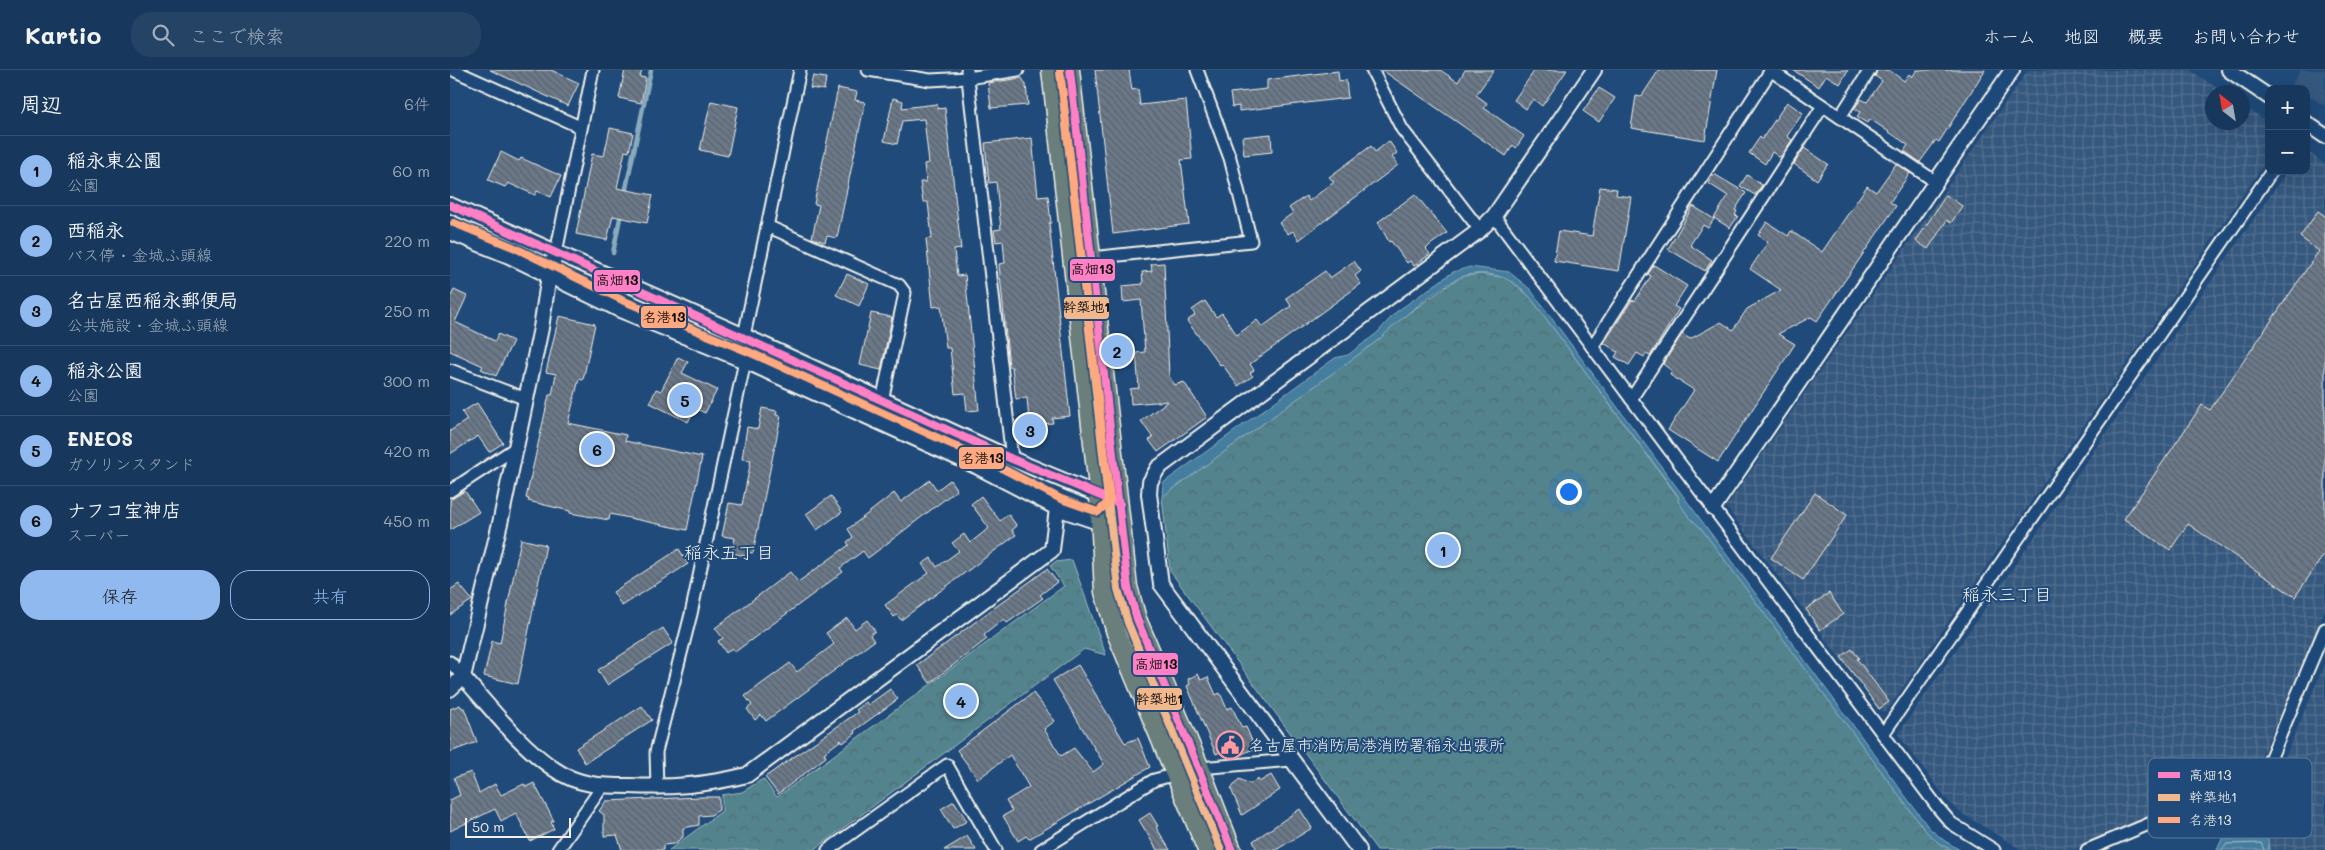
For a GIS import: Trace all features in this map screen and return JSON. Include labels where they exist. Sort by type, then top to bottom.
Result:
[{"type":"main road","points":[[1051,70],[1100,496],[1104,592],[1116,633],[1207,850]]},
{"type":"main road","points":[[1070,70],[1128,587],[1137,619],[1200,768],[1232,850]]},
{"type":"street","points":[[453,70],[580,127]]},
{"type":"street","points":[[450,689],[463,677],[517,447],[541,328],[549,276],[556,253],[593,70]]},
{"type":"street","points":[[744,336],[800,70]]},
{"type":"street","points":[[868,70],[930,80],[968,74],[1018,70]]},
{"type":"street","points":[[1091,258],[1251,241],[1230,158],[1197,70]]},
{"type":"street","points":[[1372,70],[1402,129],[1480,230]]},
{"type":"street","points":[[1359,850],[1160,584],[1148,494],[1150,482],[1158,468],[1480,230],[1494,216],[1594,70]]},
{"type":"street","points":[[1592,347],[1770,70],[1936,182]]},
{"type":"street","points":[[1840,117],[1870,70]]},
{"type":"street","points":[[1713,508],[2012,70]]},
{"type":"street","points":[[2229,70],[2265,94]]},
{"type":"street","points":[[968,74],[1012,459]]},
{"type":"street","points":[[1632,399],[1823,106]]},
{"type":"street","points":[[2310,126],[2325,136]]},
{"type":"street","points":[[1883,734],[2269,175]]},
{"type":"street","points":[[450,205],[744,336],[882,401],[1012,459],[1120,504],[1101,524],[1057,508],[978,467],[745,361],[620,310],[450,232]]},
{"type":"street","points":[[1494,216],[1951,824],[1994,850]]},
{"type":"street","points":[[767,226],[899,286],[905,293],[882,401]]},
{"type":"street","points":[[657,788],[656,752],[691,614],[745,361]]},
{"type":"street","points":[[451,371],[526,400]]},
{"type":"street","points":[[450,491],[517,447]]},
{"type":"street","points":[[450,662],[512,732],[548,765],[578,781],[602,787],[657,788],[699,784],[747,775],[1052,550],[1057,508]]},
{"type":"street","points":[[2271,758],[2325,630]]},
{"type":"street","points":[[1041,850],[1154,780],[1200,768],[1292,760]]},
{"type":"street","points":[[828,850],[947,765],[996,850]]},
{"type":"street","points":[[558,850],[602,787]]},
{"type":"street","points":[[2087,850],[2148,824]]},
{"type":"shaded area","points":[[2028,70],[2190,70],[2212,85],[2205,85],[2205,130],[2250,130],[2250,110],[2265,120],[2265,163],[1886,712],[1879,710],[1726,507]]},
{"type":"shaded area","points":[[2301,70],[2325,70],[2325,106],[2310,97],[2310,85],[2292,84]]},
{"type":"shaded area","points":[[2310,153],[2325,164],[2325,610],[2261,758],[2148,758],[2148,817],[2073,850],[2022,850],[1958,811],[1947,800],[1898,734],[2284,175],[2310,175]]},
{"type":"shaded area","points":[[2325,663],[2325,850],[2269,850],[2268,838],[2312,838],[2312,758],[2285,758]]},
{"type":"green space","points":[[1481,274],[1508,278],[1530,297],[1679,498],[1678,501],[1689,517],[1701,528],[1924,829],[1939,843],[1951,850],[1377,850],[1170,571],[1162,497],[1381,338],[1400,319],[1463,276]]},
{"type":"green space","points":[[1072,560],[1106,655],[1084,649],[814,850],[669,850],[722,811],[722,795],[742,792],[763,779],[777,797],[1064,586],[1050,566],[1055,562]]},
{"type":"water","points":[[1470,267],[1509,272],[1530,289],[1929,828],[1960,850],[1944,846],[1924,829],[1701,528],[1689,517],[1678,501],[1679,497],[1530,297],[1524,290],[1509,280],[1492,275],[1473,274],[1464,276],[1445,286],[1397,322],[1381,338],[1162,497],[1163,483],[1335,358],[1348,355],[1377,333],[1396,312],[1453,272]]},
{"type":"water","points":[[2268,838],[2269,850],[2217,850],[2222,839]]},
{"type":"building","points":[[490,70],[551,70],[579,83],[568,106]]},
{"type":"building","points":[[625,70],[642,70],[640,77],[646,78],[641,103],[619,98]]},
{"type":"building","points":[[1095,70],[1129,70],[1132,90],[1138,89],[1140,105],[1186,100],[1192,159],[1181,160],[1189,224],[1113,234]]},
{"type":"building","points":[[1382,70],[1440,70],[1458,82],[1465,70],[1494,70],[1476,95],[1487,103],[1484,108],[1524,136],[1516,148],[1513,145],[1506,156]]},
{"type":"building","points":[[1535,70],[1567,70],[1542,106],[1533,99],[1526,109],[1514,100]]},
{"type":"building","points":[[1659,70],[1717,70],[1705,140],[1631,128],[1636,96],[1641,97]]},
{"type":"building","points":[[1793,70],[1848,70],[1840,84],[1826,75],[1819,87]]},
{"type":"building","points":[[1877,70],[1889,70],[1904,81],[1909,74],[1912,77],[1917,70],[1985,70],[1939,142],[1936,140],[1920,162],[1904,151],[1908,145],[1870,119],[1867,123],[1857,117],[1860,112],[1854,109],[1861,99],[1867,102],[1882,81],[1875,76]]},
{"type":"building","points":[[1338,71],[1339,81],[1346,80],[1348,98],[1239,111],[1239,106],[1232,107],[1230,93],[1267,89],[1267,80]]},
{"type":"building","points":[[813,76],[826,78],[824,90],[810,88]]},
{"type":"building","points":[[1022,78],[1026,85],[1028,105],[991,108],[988,83]]},
{"type":"building","points":[[838,88],[857,92],[855,100],[865,102],[837,238],[827,236],[825,242],[812,238],[819,205],[814,204]]},
{"type":"building","points":[[1599,88],[1615,98],[1599,122],[1583,111]]},
{"type":"building","points":[[893,98],[903,101],[902,108],[937,104],[938,109],[945,108],[961,249],[954,250],[957,276],[965,275],[979,410],[967,411],[965,393],[955,394],[950,348],[946,348],[941,306],[933,307],[926,239],[932,238],[928,202],[923,202],[920,182],[926,182],[924,164],[929,163],[924,119],[902,121],[897,144],[884,141]]},
{"type":"building","points":[[711,101],[738,107],[728,156],[700,150]]},
{"type":"building","points":[[1787,102],[1803,113],[1787,136],[1792,140],[1781,156],[1779,157],[1772,152],[1765,164],[1749,153],[1760,137],[1762,139]]},
{"type":"building","points":[[610,128],[633,133],[629,152],[625,151],[617,188],[653,195],[647,223],[613,216],[607,240],[576,234],[592,154],[604,156]]},
{"type":"building","points":[[1271,134],[1272,152],[1244,155],[1242,137]]},
{"type":"building","points":[[1032,138],[1038,197],[1048,196],[1051,223],[1049,223],[1070,416],[1052,418],[1053,423],[1040,424],[1041,438],[1028,439],[1024,435],[1019,436],[1017,421],[1029,420],[1027,398],[1016,399],[1012,367],[1009,367],[999,264],[1005,263],[1003,241],[996,242],[994,230],[1001,229],[996,182],[989,183],[985,143]]},
{"type":"building","points":[[1389,141],[1397,153],[1392,157],[1398,165],[1299,240],[1293,231],[1288,234],[1279,223],[1293,213],[1289,208],[1306,196],[1309,201],[1334,182],[1329,177],[1371,146],[1375,152]]},
{"type":"building","points":[[1804,148],[1828,164],[1817,180],[1794,164]]},
{"type":"building","points":[[501,152],[519,161],[521,158],[561,176],[551,197],[537,191],[535,195],[508,183],[505,187],[488,180]]},
{"type":"building","points":[[1896,164],[1910,173],[1890,202],[1896,206],[1817,321],[1811,317],[1778,334],[1795,344],[1718,462],[1668,430],[1694,390],[1670,375],[1672,371],[1663,364],[1682,334],[1690,339],[1721,322],[1733,330],[1747,309],[1781,290],[1750,269],[1768,242],[1758,235],[1767,222],[1788,236],[1791,231],[1822,252],[1867,186],[1876,192]]},
{"type":"building","points":[[1714,174],[1746,193],[1735,210],[1737,211],[1735,215],[1738,216],[1730,228],[1714,218],[1728,196],[1708,183]]},
{"type":"building","points":[[1747,175],[1762,185],[1755,195],[1740,186]]},
{"type":"building","points":[[1600,187],[1617,189],[1616,195],[1631,197],[1619,271],[1554,261],[1559,231],[1592,236]]},
{"type":"building","points":[[1415,194],[1447,233],[1426,249],[1430,254],[1414,266],[1410,261],[1407,263],[1391,241],[1389,242],[1378,222]]},
{"type":"building","points":[[1946,195],[1962,206],[1951,223],[1947,220],[1928,249],[1916,241]]},
{"type":"building","points":[[1693,206],[1714,219],[1708,228],[1703,225],[1690,245],[1712,260],[1705,271],[1668,249]]},
{"type":"building","points":[[2318,211],[2325,216],[2325,553],[2295,597],[2188,524],[2170,550],[2124,519],[2202,405],[2210,410],[2319,251],[2300,237]]},
{"type":"building","points":[[1354,261],[1361,271],[1355,276],[1361,284],[1250,364],[1254,370],[1250,373],[1253,376],[1238,386],[1187,321],[1195,315],[1192,310],[1205,301],[1216,317],[1222,313],[1237,335],[1257,320],[1262,327],[1291,306],[1286,298],[1325,271],[1330,278]]},
{"type":"building","points":[[1164,263],[1169,376],[1175,385],[1184,382],[1207,417],[1158,452],[1149,440],[1153,438],[1141,421],[1168,401],[1131,404],[1130,389],[1139,388],[1136,353],[1145,352],[1141,300],[1123,302],[1122,286],[1143,284],[1142,272],[1152,271],[1151,264]]},
{"type":"building","points":[[1654,265],[1687,286],[1674,306],[1679,309],[1650,356],[1646,354],[1644,357],[1637,353],[1629,365],[1615,357],[1618,352],[1604,343],[1632,300],[1635,301],[1651,276],[1648,274]]},
{"type":"building","points":[[847,274],[869,284],[859,306],[836,295]]},
{"type":"building","points":[[454,290],[467,296],[455,322],[495,341],[498,334],[513,341],[496,376],[481,369],[483,366],[450,351],[450,298]]},
{"type":"building","points":[[871,313],[892,317],[881,370],[860,365]]},
{"type":"building","points":[[559,316],[595,324],[583,380],[579,379],[568,423],[626,435],[625,441],[702,457],[687,530],[610,514],[609,520],[570,513],[570,511],[528,501],[529,499],[526,498],[549,395],[552,395],[556,374],[546,372]]},
{"type":"building","points":[[678,357],[688,362],[682,373],[717,390],[705,413],[695,408],[688,422],[650,403],[656,389],[661,391]]},
{"type":"building","points":[[477,403],[503,443],[489,452],[478,436],[450,454],[450,431],[467,420],[462,412]]},
{"type":"building","points":[[762,408],[777,411],[776,415],[781,416],[753,553],[747,552],[746,556],[732,553],[735,538],[722,536],[729,503],[742,505],[751,460],[742,459],[747,427],[758,429]]},
{"type":"building","points":[[930,480],[937,490],[950,480],[957,490],[868,558],[863,551],[840,568],[843,572],[735,652],[732,648],[726,653],[718,641],[723,638],[715,628],[790,572],[798,582],[849,545],[847,542],[853,537],[848,529],[894,493],[901,502]]},
{"type":"building","points":[[465,491],[479,512],[450,530],[450,500]]},
{"type":"building","points":[[1815,493],[1847,515],[1803,580],[1771,558]]},
{"type":"building","points":[[831,496],[842,512],[817,530],[806,514]]},
{"type":"building","points":[[981,496],[1000,521],[1008,514],[1017,526],[1012,530],[1016,535],[901,620],[897,615],[894,617],[885,605],[929,573],[922,564],[931,558],[937,567],[959,551],[952,543],[964,534],[970,543],[989,528],[971,504]]},
{"type":"building","points":[[521,539],[546,545],[518,684],[484,676],[492,641],[500,643]]},
{"type":"building","points":[[679,549],[688,564],[622,606],[613,592]]},
{"type":"building","points":[[1047,569],[1057,582],[1040,595],[1043,598],[1007,623],[1004,619],[984,635],[987,639],[930,683],[917,665]]},
{"type":"building","points":[[459,584],[472,600],[450,615],[450,590]]},
{"type":"building","points":[[1829,593],[1843,614],[1820,630],[1806,609]]},
{"type":"building","points":[[847,618],[855,629],[867,620],[875,631],[870,635],[874,641],[766,721],[761,715],[755,720],[747,709],[752,705],[745,696],[790,663],[797,672],[834,644],[826,633]]},
{"type":"building","points":[[663,628],[673,643],[607,685],[598,670]]},
{"type":"building","points":[[1852,649],[1859,658],[1857,659],[1889,702],[1879,709],[1841,657]]},
{"type":"building","points":[[1078,665],[1125,743],[1138,738],[1150,767],[1029,839],[1026,836],[1018,841],[1003,816],[1012,811],[1006,801],[1029,787],[1010,755],[978,779],[957,750],[1033,693],[1055,721],[1044,729],[1061,756],[1074,748],[1093,772],[1104,764],[1053,680]]},
{"type":"building","points":[[1198,674],[1201,680],[1208,677],[1216,695],[1220,693],[1227,709],[1232,707],[1242,728],[1246,727],[1255,748],[1240,755],[1239,752],[1228,756],[1225,750],[1216,754],[1187,686],[1190,684],[1188,679]]},
{"type":"building","points":[[890,689],[898,699],[854,731],[856,733],[843,743],[841,740],[824,753],[826,757],[778,794],[765,777],[858,712],[856,710],[866,702],[868,705]]},
{"type":"building","points":[[460,705],[464,708],[477,742],[450,752],[450,709]]},
{"type":"building","points":[[642,706],[652,720],[585,763],[576,748]]},
{"type":"building","points":[[471,772],[479,793],[495,784],[501,795],[524,784],[526,787],[534,783],[554,821],[551,822],[554,829],[530,841],[516,813],[501,821],[495,809],[450,831],[450,800],[460,795],[454,778]]},
{"type":"building","points":[[1271,775],[1280,790],[1242,815],[1231,789],[1239,779],[1250,784],[1258,779],[1259,782]]},
{"type":"building","points":[[719,797],[719,810],[711,815],[699,816],[699,825],[683,828],[683,837],[674,844],[663,845],[663,850],[622,850],[617,835],[604,836],[604,815],[599,811],[606,801]]},
{"type":"building","points":[[954,801],[967,821],[953,829],[941,809]]},
{"type":"building","points":[[1300,809],[1312,828],[1276,850],[1257,850],[1253,841]]},
{"type":"building","points":[[1150,813],[1170,850],[1157,850],[1139,820]]},
{"type":"building","points":[[967,836],[976,850],[944,850]]},
{"type":"waterway","points":[[625,193],[651,70]]},
{"type":"waterway","points":[[613,253],[621,213]]},
{"type":"transit line","name":"高畑13","points":[[1070,70],[1128,587],[1137,619],[1232,850]]},
{"type":"transit line","name":"幹築地1","points":[[1060,71],[1118,589],[1128,623],[1221,850]]},
{"type":"transit line","name":"名港13","points":[[454,223],[513,247],[624,301],[749,352],[982,458],[1061,499],[1098,512],[1110,500],[1060,71]]},
{"type":"transit line","name":"高畑13","points":[[450,205],[1012,459],[1120,504]]},
{"type":"place","name":"西稲永","points":[[1117,351]]},
{"type":"place","name":"ENEOS","points":[[685,400]]},
{"type":"place","name":"名古屋西稲永郵便局","points":[[1030,430]]},
{"type":"place","name":"ナフコ宝神店","points":[[597,449]]},
{"type":"place","name":"稲永東公園","points":[[1443,550]]},
{"type":"place","name":"稲永公園","points":[[961,701]]},
{"type":"place","name":"名古屋市消防局港消防署稲永出張所","points":[[1230,745]]},
{"type":"district","name":"稲永五丁目","points":[[729,553]]},
{"type":"district","name":"稲永三丁目","points":[[2007,595]]}]
